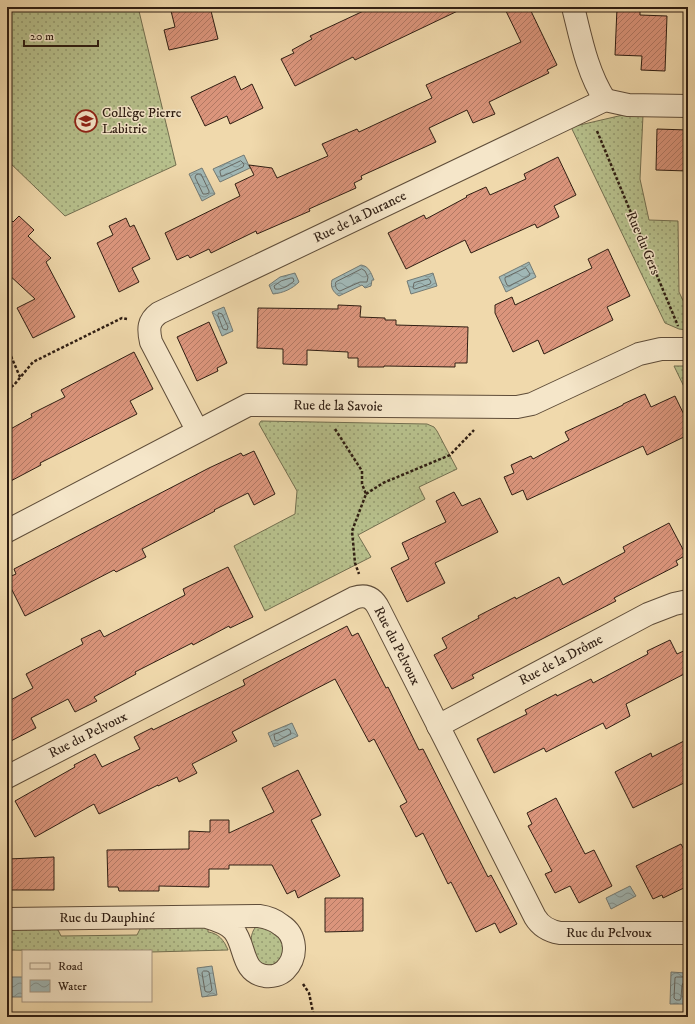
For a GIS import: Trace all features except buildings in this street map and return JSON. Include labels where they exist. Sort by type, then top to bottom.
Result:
[{"type":"street","points":[[573,7],[591,74],[605,100],[628,105],[688,106]]},
{"type":"street","name":"Rue de la Durance","points":[[149,323],[159,313],[605,100]]},
{"type":"street","points":[[149,323],[149,332],[152,342],[197,430]]},
{"type":"street","name":"Rue de la Savoie","points":[[7,531],[197,430],[248,405],[517,407],[532,404],[639,354],[661,349],[681,349]]},
{"type":"street","name":"Rue du Pelvoux","points":[[7,777],[354,598],[359,596],[369,597],[373,599],[379,609],[535,917],[541,925],[560,933],[688,933]]},
{"type":"street","name":"Rue de la Drôme","points":[[438,726],[648,614],[674,604],[688,601]]},
{"type":"street","name":"Rue du Dauphiné","points":[[7,919],[259,916],[265,917],[282,925],[290,934],[294,946],[294,953],[289,964],[284,971],[274,975],[262,975],[254,972],[246,963],[240,942],[234,930],[226,924],[207,917]]},
{"type":"path","name":"Rue du Gers","points":[[583,110],[594,123],[682,336],[681,349]]},
{"type":"path","points":[[7,390],[14,385],[33,362],[122,318],[149,323]]},
{"type":"path","points":[[7,347],[20,377]]},
{"type":"path","points":[[326,406],[328,418],[362,471],[362,484],[366,494]]},
{"type":"path","points":[[369,597],[355,563],[352,531],[366,494],[382,483],[450,455],[496,407]]},
{"type":"path","points":[[289,964],[309,993],[314,1017]]},
{"type":"green space","name":"Collège Pierre Labitrie","points":[[7,7],[138,7],[176,165],[65,216],[7,160]]},
{"type":"green space","points":[[623,115],[643,115],[640,179],[649,220],[678,221],[679,292],[688,311],[688,330],[679,329],[665,323],[571,127]]},
{"type":"green space","points":[[674,366],[688,366],[688,395]]},
{"type":"green space","points":[[261,421],[427,424],[434,427],[437,431],[457,469],[419,487],[425,499],[358,535],[371,557],[265,611],[234,546],[295,514],[297,491],[259,424]]},
{"type":"green space","points":[[208,926],[208,932],[215,934],[220,938],[225,943],[228,950],[152,952],[152,950],[7,950],[7,928],[57,928],[61,936],[137,935],[141,927]]},
{"type":"green space","points":[[257,926],[268,928],[281,937],[285,956],[273,967],[266,966],[256,958],[251,941],[254,930]]},
{"type":"water","points":[[244,155],[250,168],[220,182],[213,169]]},
{"type":"water","points":[[202,168],[215,194],[202,201],[189,174]]},
{"type":"water","points":[[529,262],[536,277],[506,292],[499,277]]},
{"type":"water","points":[[361,265],[368,268],[372,275],[374,280],[372,280],[371,286],[365,288],[362,285],[339,296],[332,287],[332,280]]},
{"type":"water","points":[[295,273],[299,282],[287,290],[273,294],[269,285],[280,277]]},
{"type":"water","points":[[433,273],[437,286],[411,294],[407,281]]},
{"type":"water","points":[[224,307],[233,331],[222,336],[212,312]]},
{"type":"water","points":[[292,723],[298,736],[274,747],[268,733]]},
{"type":"water","points":[[630,886],[636,896],[611,909],[606,898]]},
{"type":"water","points":[[212,966],[217,995],[202,997],[197,968]]},
{"type":"water","points":[[671,972],[686,973],[685,1004],[670,1004]]},
{"type":"water","points":[[7,977],[22,977],[22,997],[8,997]]},
{"type":"place","name":"Collège Pierre Labitrie","points":[[86,121]]}]
